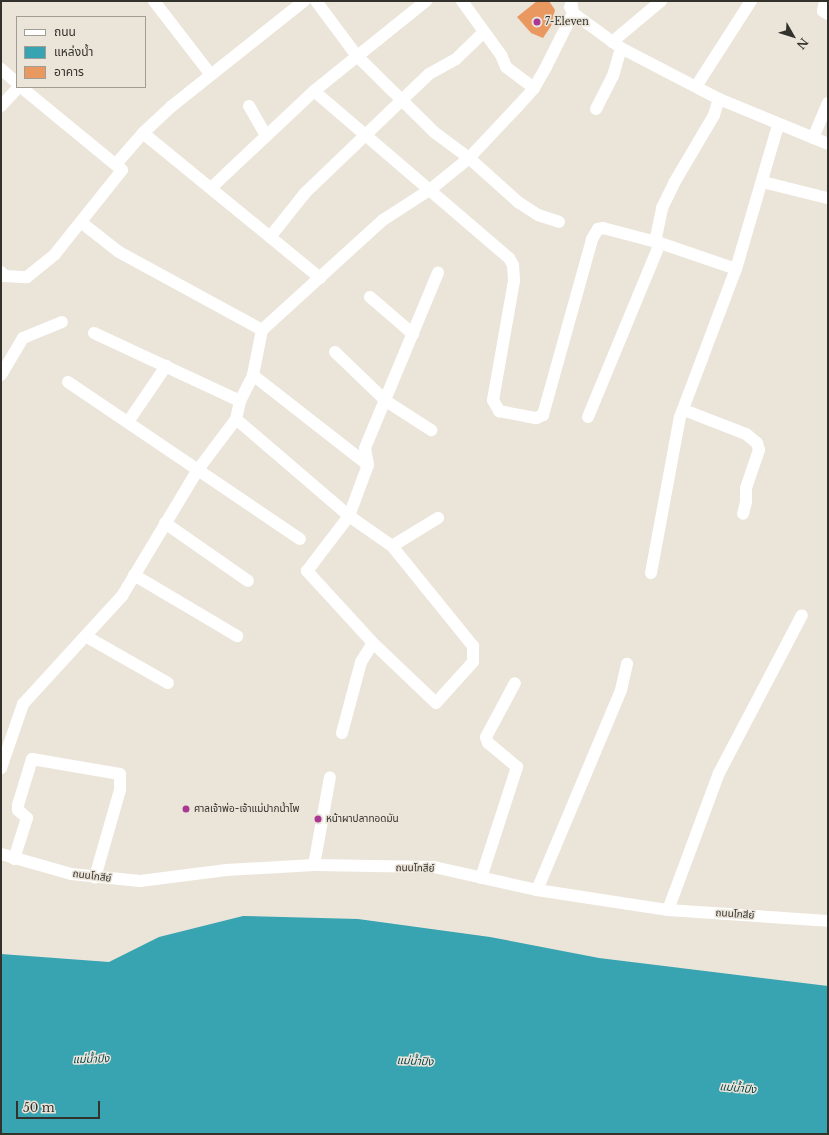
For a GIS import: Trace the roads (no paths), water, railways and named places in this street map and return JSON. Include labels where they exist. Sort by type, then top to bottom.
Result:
[{"type":"street","points":[[154,1],[211,75]]},
{"type":"street","points":[[116,164],[143,133],[211,75],[304,1]]},
{"type":"street","points":[[316,1],[357,56],[434,132],[469,158],[518,202],[538,215],[559,222]]},
{"type":"street","points":[[210,188],[314,91],[426,1]]},
{"type":"street","points":[[462,1],[501,55],[506,67],[534,88]]},
{"type":"street","points":[[567,1],[616,45],[697,86],[719,99],[778,125],[828,144]]},
{"type":"street","points":[[596,109],[613,76],[616,45],[661,1]]},
{"type":"street","points":[[697,86],[751,1]]},
{"type":"street","points":[[825,1],[823,11],[828,14]]},
{"type":"street","points":[[1,768],[22,704],[87,637],[122,596],[197,471],[236,419],[240,401],[253,375],[262,330],[382,220],[431,189],[469,158],[534,88],[572,7]]},
{"type":"street","points":[[270,237],[305,193],[429,74],[456,59],[484,32]]},
{"type":"street","points":[[1,69],[16,82]]},
{"type":"street","points":[[1,106],[19,88]]},
{"type":"street","points":[[1,272],[5,276],[27,277],[55,254],[82,223],[122,170],[21,88]]},
{"type":"street","points":[[314,91],[365,136],[431,189],[509,258],[513,265],[514,281],[493,400],[499,411],[536,418],[543,415],[546,409],[592,239],[598,229],[604,228],[658,243],[736,269]]},
{"type":"street","points":[[588,417],[658,243],[662,208],[674,183],[714,115],[719,99]]},
{"type":"street","points":[[812,138],[828,103]]},
{"type":"street","points":[[249,106],[266,136]]},
{"type":"street","points":[[651,573],[680,417],[684,410],[736,269],[763,182],[778,125]]},
{"type":"street","points":[[143,133],[320,278]]},
{"type":"street","points":[[763,182],[827,198]]},
{"type":"street","points":[[82,223],[119,252],[262,330]]},
{"type":"street","points":[[236,419],[349,516],[392,546],[472,646],[473,662],[436,703],[373,643],[307,571],[349,516],[368,465],[365,448],[386,401],[438,273]]},
{"type":"street","points":[[370,297],[413,334]]},
{"type":"street","points":[[1,375],[23,338],[62,322]]},
{"type":"street","points":[[94,333],[240,401]]},
{"type":"street","points":[[335,352],[386,401],[431,430]]},
{"type":"street","points":[[128,422],[166,366]]},
{"type":"street","points":[[253,375],[368,465]]},
{"type":"street","points":[[68,382],[197,471],[300,539]]},
{"type":"street","points":[[684,410],[746,434],[757,443],[759,450],[746,488],[746,502],[743,514]]},
{"type":"street","points":[[392,546],[438,518]]},
{"type":"street","points":[[165,523],[248,580]]},
{"type":"street","points":[[134,575],[236,636]]},
{"type":"street","points":[[668,910],[719,773],[802,615]]},
{"type":"street","points":[[87,637],[168,683]]},
{"type":"street","points":[[342,733],[361,662],[373,643]]},
{"type":"street","points":[[537,890],[621,690],[628,664]]},
{"type":"street","points":[[481,878],[517,768],[488,743],[486,737],[515,683]]},
{"type":"street","points":[[14,859],[27,818],[18,810],[18,805],[32,759],[120,774],[120,790],[95,877]]},
{"type":"street","points":[[314,865],[330,776]]},
{"type":"street","name":"ถนนโกสีย์","points":[[1,854],[14,859],[95,877],[140,881],[226,870],[314,865],[434,867],[537,890],[668,910],[828,921]]},
{"type":"water","name":"แม่น้ำปิง","points":[[243,916],[358,919],[490,937],[599,958],[828,986],[828,1134],[1,1134],[1,954],[109,962],[159,937]]},
{"type":"place","name":"7-Eleven","points":[[537,22]]},
{"type":"place","name":"ศาลเจ้าพ่อ-เจ้าแม่ปากน้ำโพ","points":[[186,809]]},
{"type":"place","name":"หน้าผาปลาทอดมัน","points":[[318,819]]}]
